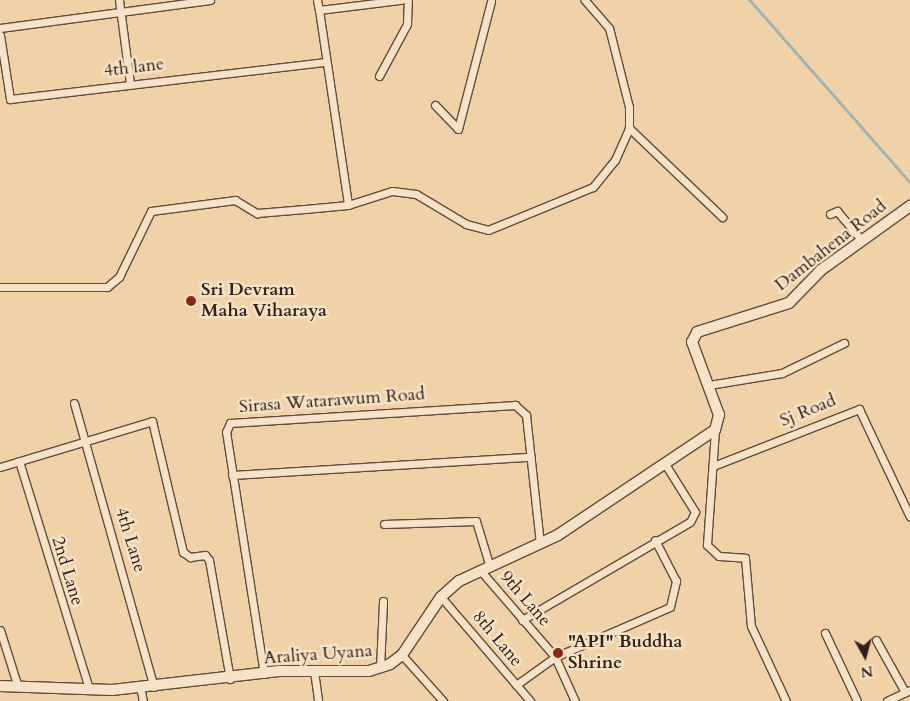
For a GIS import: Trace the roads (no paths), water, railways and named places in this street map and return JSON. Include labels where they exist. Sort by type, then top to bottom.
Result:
[{"type":"street","points":[[119,0],[130,83]]},
{"type":"street","points":[[0,28],[120,10],[210,0]]},
{"type":"street","points":[[317,0],[348,205]]},
{"type":"street","points":[[319,10],[401,0]]},
{"type":"street","points":[[379,76],[407,24],[408,0]]},
{"type":"street","points":[[435,105],[458,129],[493,0],[486,0]]},
{"type":"street","points":[[0,287],[107,287],[119,277],[151,211],[234,200],[257,213],[348,205],[392,191],[416,194],[466,224],[488,230],[597,184],[615,160],[629,128],[627,99],[609,28],[585,0]]},
{"type":"street","name":"4th lane","points":[[0,35],[10,99],[130,83],[326,62]]},
{"type":"street","points":[[629,128],[722,216]]},
{"type":"street","name":"Dambahena Road","points":[[715,430],[719,416],[709,384],[692,342],[697,332],[789,303],[861,240],[910,206]]},
{"type":"street","points":[[830,214],[837,211],[861,240]]},
{"type":"street","points":[[709,384],[782,373],[844,343]]},
{"type":"street","name":"4th Lane","points":[[74,403],[154,687]]},
{"type":"street","name":"Sirasa Watarawum Road","points":[[264,674],[226,432],[230,423],[295,417],[515,405],[526,415],[540,544]]},
{"type":"street","name":"Sj Road","points":[[713,466],[859,409],[910,517]]},
{"type":"street","points":[[0,467],[152,421],[183,552],[190,557],[205,555],[209,560],[230,679]]},
{"type":"street","points":[[715,430],[707,545],[719,556],[745,558],[752,626],[786,701]]},
{"type":"street","name":"Araliya Uyana","points":[[0,686],[17,684],[89,689],[154,687],[264,674],[380,668],[402,655],[441,597],[485,568],[558,535],[715,430]]},
{"type":"street","points":[[232,475],[530,457]]},
{"type":"street","name":"2nd Lane","points":[[19,461],[89,689]]},
{"type":"street","points":[[522,620],[655,540],[690,522],[695,512],[665,464]]},
{"type":"street","points":[[384,524],[476,521],[485,568]]},
{"type":"street","points":[[516,685],[555,657],[670,607],[676,581],[655,540]]},
{"type":"street","name":"9th Lane","points":[[485,568],[522,620],[555,657],[575,701]]},
{"type":"street","name":"8th Lane","points":[[441,597],[530,701]]},
{"type":"street","points":[[380,668],[383,601]]},
{"type":"street","points":[[0,630],[17,684]]},
{"type":"street","points":[[825,633],[857,701]]},
{"type":"street","points":[[876,640],[908,691],[888,701]]},
{"type":"street","points":[[402,655],[443,701]]},
{"type":"street","points":[[314,671],[318,701]]},
{"type":"street","points":[[140,686],[143,701]]},
{"type":"waterway","points":[[750,0],[910,182]]},
{"type":"place","name":"Sri Devram Maha Viharaya","points":[[191,301]]},
{"type":"place","name":"\"API\" Buddha Shrine","points":[[558,653]]}]
